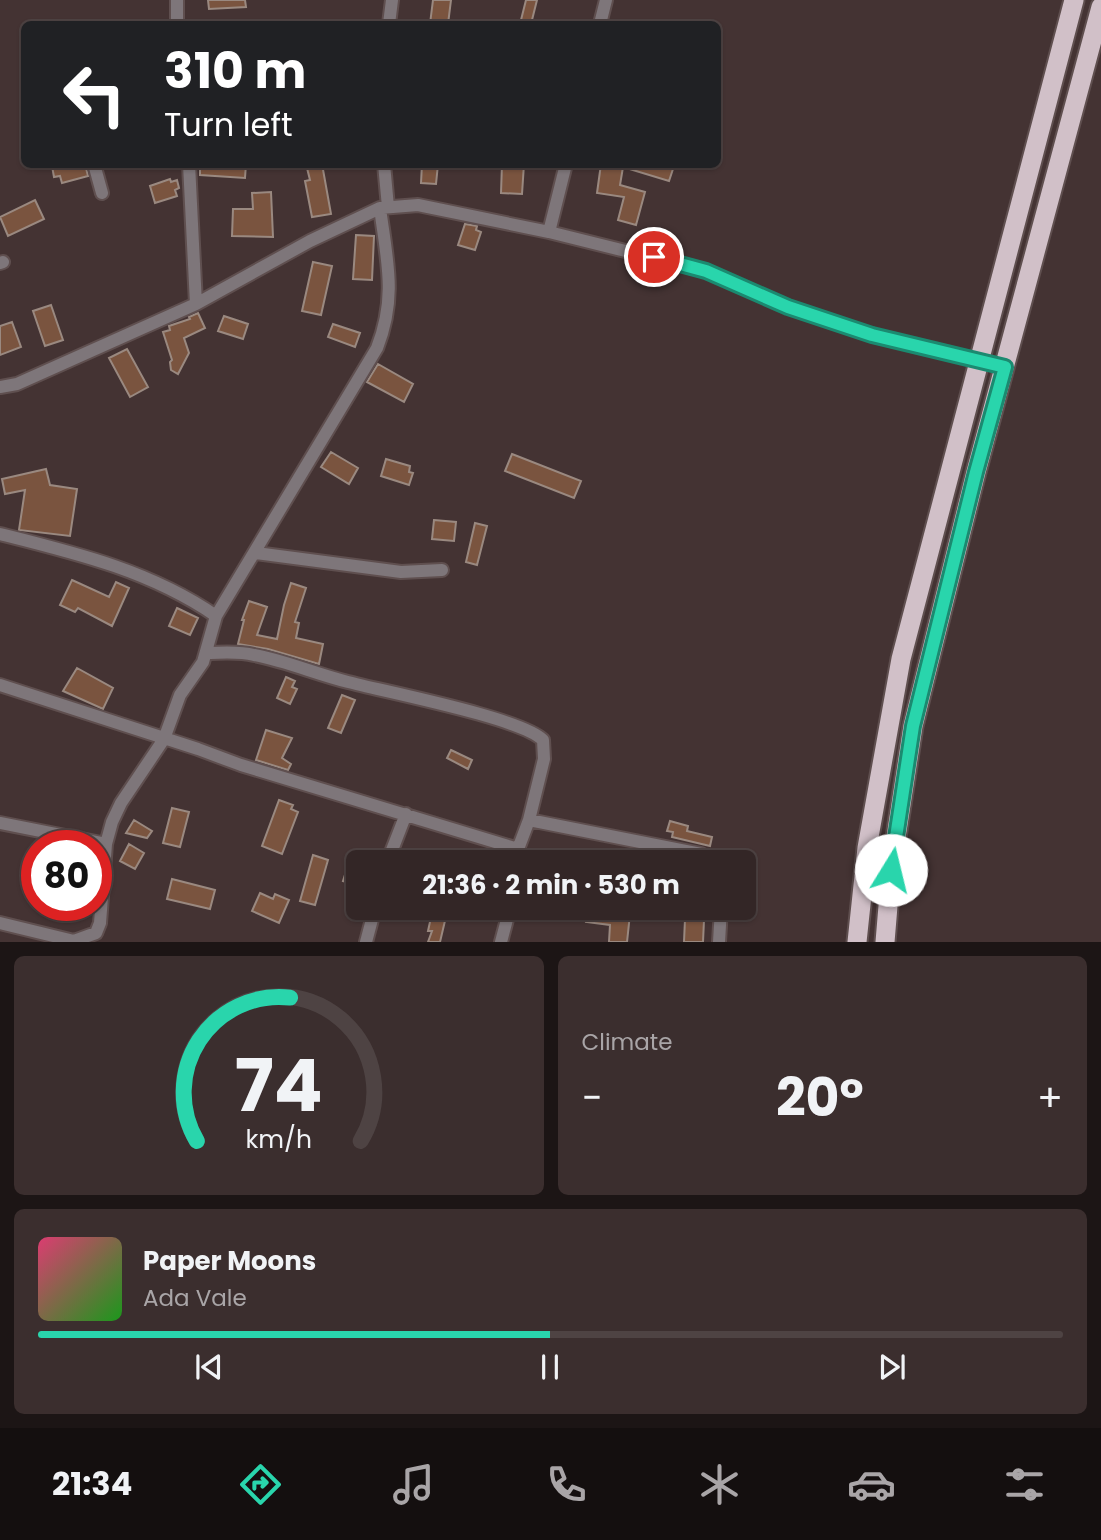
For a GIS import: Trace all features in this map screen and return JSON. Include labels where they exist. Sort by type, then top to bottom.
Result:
[{"type":"highway","points":[[857,942],[867,848],[901,659],[1074,0]]},
{"type":"highway","points":[[886,942],[891,870],[913,726],[976,472],[1101,7]]},
{"type":"street","points":[[177,0],[177,21]]},
{"type":"street","points":[[389,21],[392,0]]},
{"type":"street","points":[[601,21],[606,0]]},
{"type":"street","points":[[95,168],[102,193]]},
{"type":"street","points":[[189,168],[196,304]]},
{"type":"street","points":[[111,830],[121,803],[164,739],[180,695],[197,672],[206,653],[216,616],[377,348],[386,326],[390,302],[384,168]]},
{"type":"street","points":[[549,232],[565,168]]},
{"type":"street","points":[[0,387],[17,384],[196,304],[310,242],[384,207],[418,205],[549,232],[706,271],[788,307],[872,335],[1005,367]]},
{"type":"street","points":[[0,534],[105,561],[190,598],[216,616]]},
{"type":"street","points":[[256,553],[401,572],[442,570]]},
{"type":"street","points":[[206,653],[261,656],[537,734],[543,740],[544,759],[519,850]]},
{"type":"street","points":[[0,685],[241,765],[405,814],[501,850]]},
{"type":"street","points":[[392,850],[405,814]]},
{"type":"street","points":[[529,820],[681,850]]},
{"type":"street","points":[[0,823],[35,830]]},
{"type":"street","points":[[366,942],[372,920]]},
{"type":"street","points":[[501,942],[507,920]]},
{"type":"street","points":[[719,942],[720,920]]},
{"type":"street","points":[[0,923],[74,941],[96,933],[100,921]]},
{"type":"building","points":[[208,0],[245,0],[246,7],[209,9]]},
{"type":"building","points":[[433,0],[451,0],[448,21],[430,21]]},
{"type":"building","points":[[526,0],[537,0],[532,21],[521,21]]},
{"type":"building","points":[[52,168],[86,168],[88,176],[62,183],[60,176],[54,177]]},
{"type":"building","points":[[200,168],[246,168],[245,178],[200,175]]},
{"type":"building","points":[[307,168],[323,168],[331,214],[312,217],[305,181],[310,180]]},
{"type":"building","points":[[422,168],[438,168],[436,184],[421,183]]},
{"type":"building","points":[[502,168],[524,168],[522,194],[501,193]]},
{"type":"building","points":[[600,168],[623,168],[620,185],[645,192],[636,225],[618,220],[624,197],[597,193]]},
{"type":"building","points":[[626,168],[673,168],[669,181]]},
{"type":"building","points":[[170,179],[171,182],[177,180],[177,196],[155,203],[150,186]]},
{"type":"building","points":[[271,192],[273,237],[232,236],[233,209],[253,209],[252,193]]},
{"type":"building","points":[[35,200],[44,219],[8,236],[0,217]]},
{"type":"building","points":[[465,224],[477,226],[476,230],[481,232],[475,250],[458,245]]},
{"type":"building","points":[[356,235],[374,236],[372,280],[353,279]]},
{"type":"building","points":[[313,262],[332,266],[321,315],[302,311]]},
{"type":"building","points":[[51,305],[63,340],[45,346],[33,311]]},
{"type":"building","points":[[198,313],[205,328],[184,338],[189,353],[178,374],[171,370],[172,360],[163,332],[170,330],[169,326],[190,319],[189,317]]},
{"type":"building","points":[[224,316],[248,324],[243,339],[218,331]]},
{"type":"building","points":[[12,322],[21,347],[0,355],[0,326]]},
{"type":"building","points":[[333,324],[360,333],[355,347],[328,337]]},
{"type":"building","points":[[127,349],[148,387],[130,397],[109,358]]},
{"type":"building","points":[[378,364],[413,384],[404,402],[367,382]]},
{"type":"building","points":[[331,452],[358,468],[349,484],[321,467]]},
{"type":"building","points":[[512,454],[581,481],[574,498],[505,471]]},
{"type":"building","points":[[386,459],[410,466],[409,472],[413,473],[409,485],[381,476]]},
{"type":"building","points":[[46,469],[50,485],[77,489],[70,536],[19,530],[25,490],[5,494],[2,479]]},
{"type":"building","points":[[434,520],[456,522],[454,541],[432,539]]},
{"type":"building","points":[[475,523],[487,526],[477,565],[466,562]]},
{"type":"building","points":[[72,580],[109,597],[116,582],[129,588],[112,626],[78,608],[75,612],[60,605]]},
{"type":"building","points":[[291,583],[306,588],[295,622],[299,623],[296,638],[323,644],[319,664],[268,649],[238,644],[249,601],[267,607],[257,635],[277,639]]},
{"type":"building","points":[[177,608],[198,618],[190,635],[169,626]]},
{"type":"building","points":[[77,668],[113,688],[103,709],[63,691]]},
{"type":"building","points":[[286,677],[295,681],[292,687],[297,689],[290,704],[277,698]]},
{"type":"building","points":[[342,695],[355,700],[341,733],[328,728]]},
{"type":"building","points":[[266,730],[292,738],[282,758],[291,764],[288,770],[256,760]]},
{"type":"building","points":[[451,750],[472,760],[468,769],[447,758]]},
{"type":"building","points":[[279,800],[293,805],[291,809],[298,812],[282,854],[262,846]]},
{"type":"building","points":[[172,808],[189,812],[180,847],[163,843]]},
{"type":"building","points":[[134,820],[152,831],[147,838],[126,833]]},
{"type":"building","points":[[670,821],[688,826],[687,831],[712,837],[710,846],[672,837],[673,832],[667,831]]},
{"type":"building","points":[[129,844],[144,853],[135,869],[120,861]]},
{"type":"building","points":[[313,855],[328,860],[315,905],[300,901]]},
{"type":"building","points":[[172,879],[215,890],[210,909],[167,899]]},
{"type":"building","points":[[260,893],[273,899],[275,894],[289,900],[279,923],[252,911]]},
{"type":"building","points":[[430,920],[445,920],[440,942],[428,942],[432,931],[428,931]]},
{"type":"building","points":[[629,920],[627,942],[609,942],[610,925],[586,922]]},
{"type":"building","points":[[685,920],[704,920],[703,942],[684,942]]},
{"type":"route","points":[[654,257],[706,271],[788,307],[872,335],[1005,367],[913,726],[891,870]]}]
